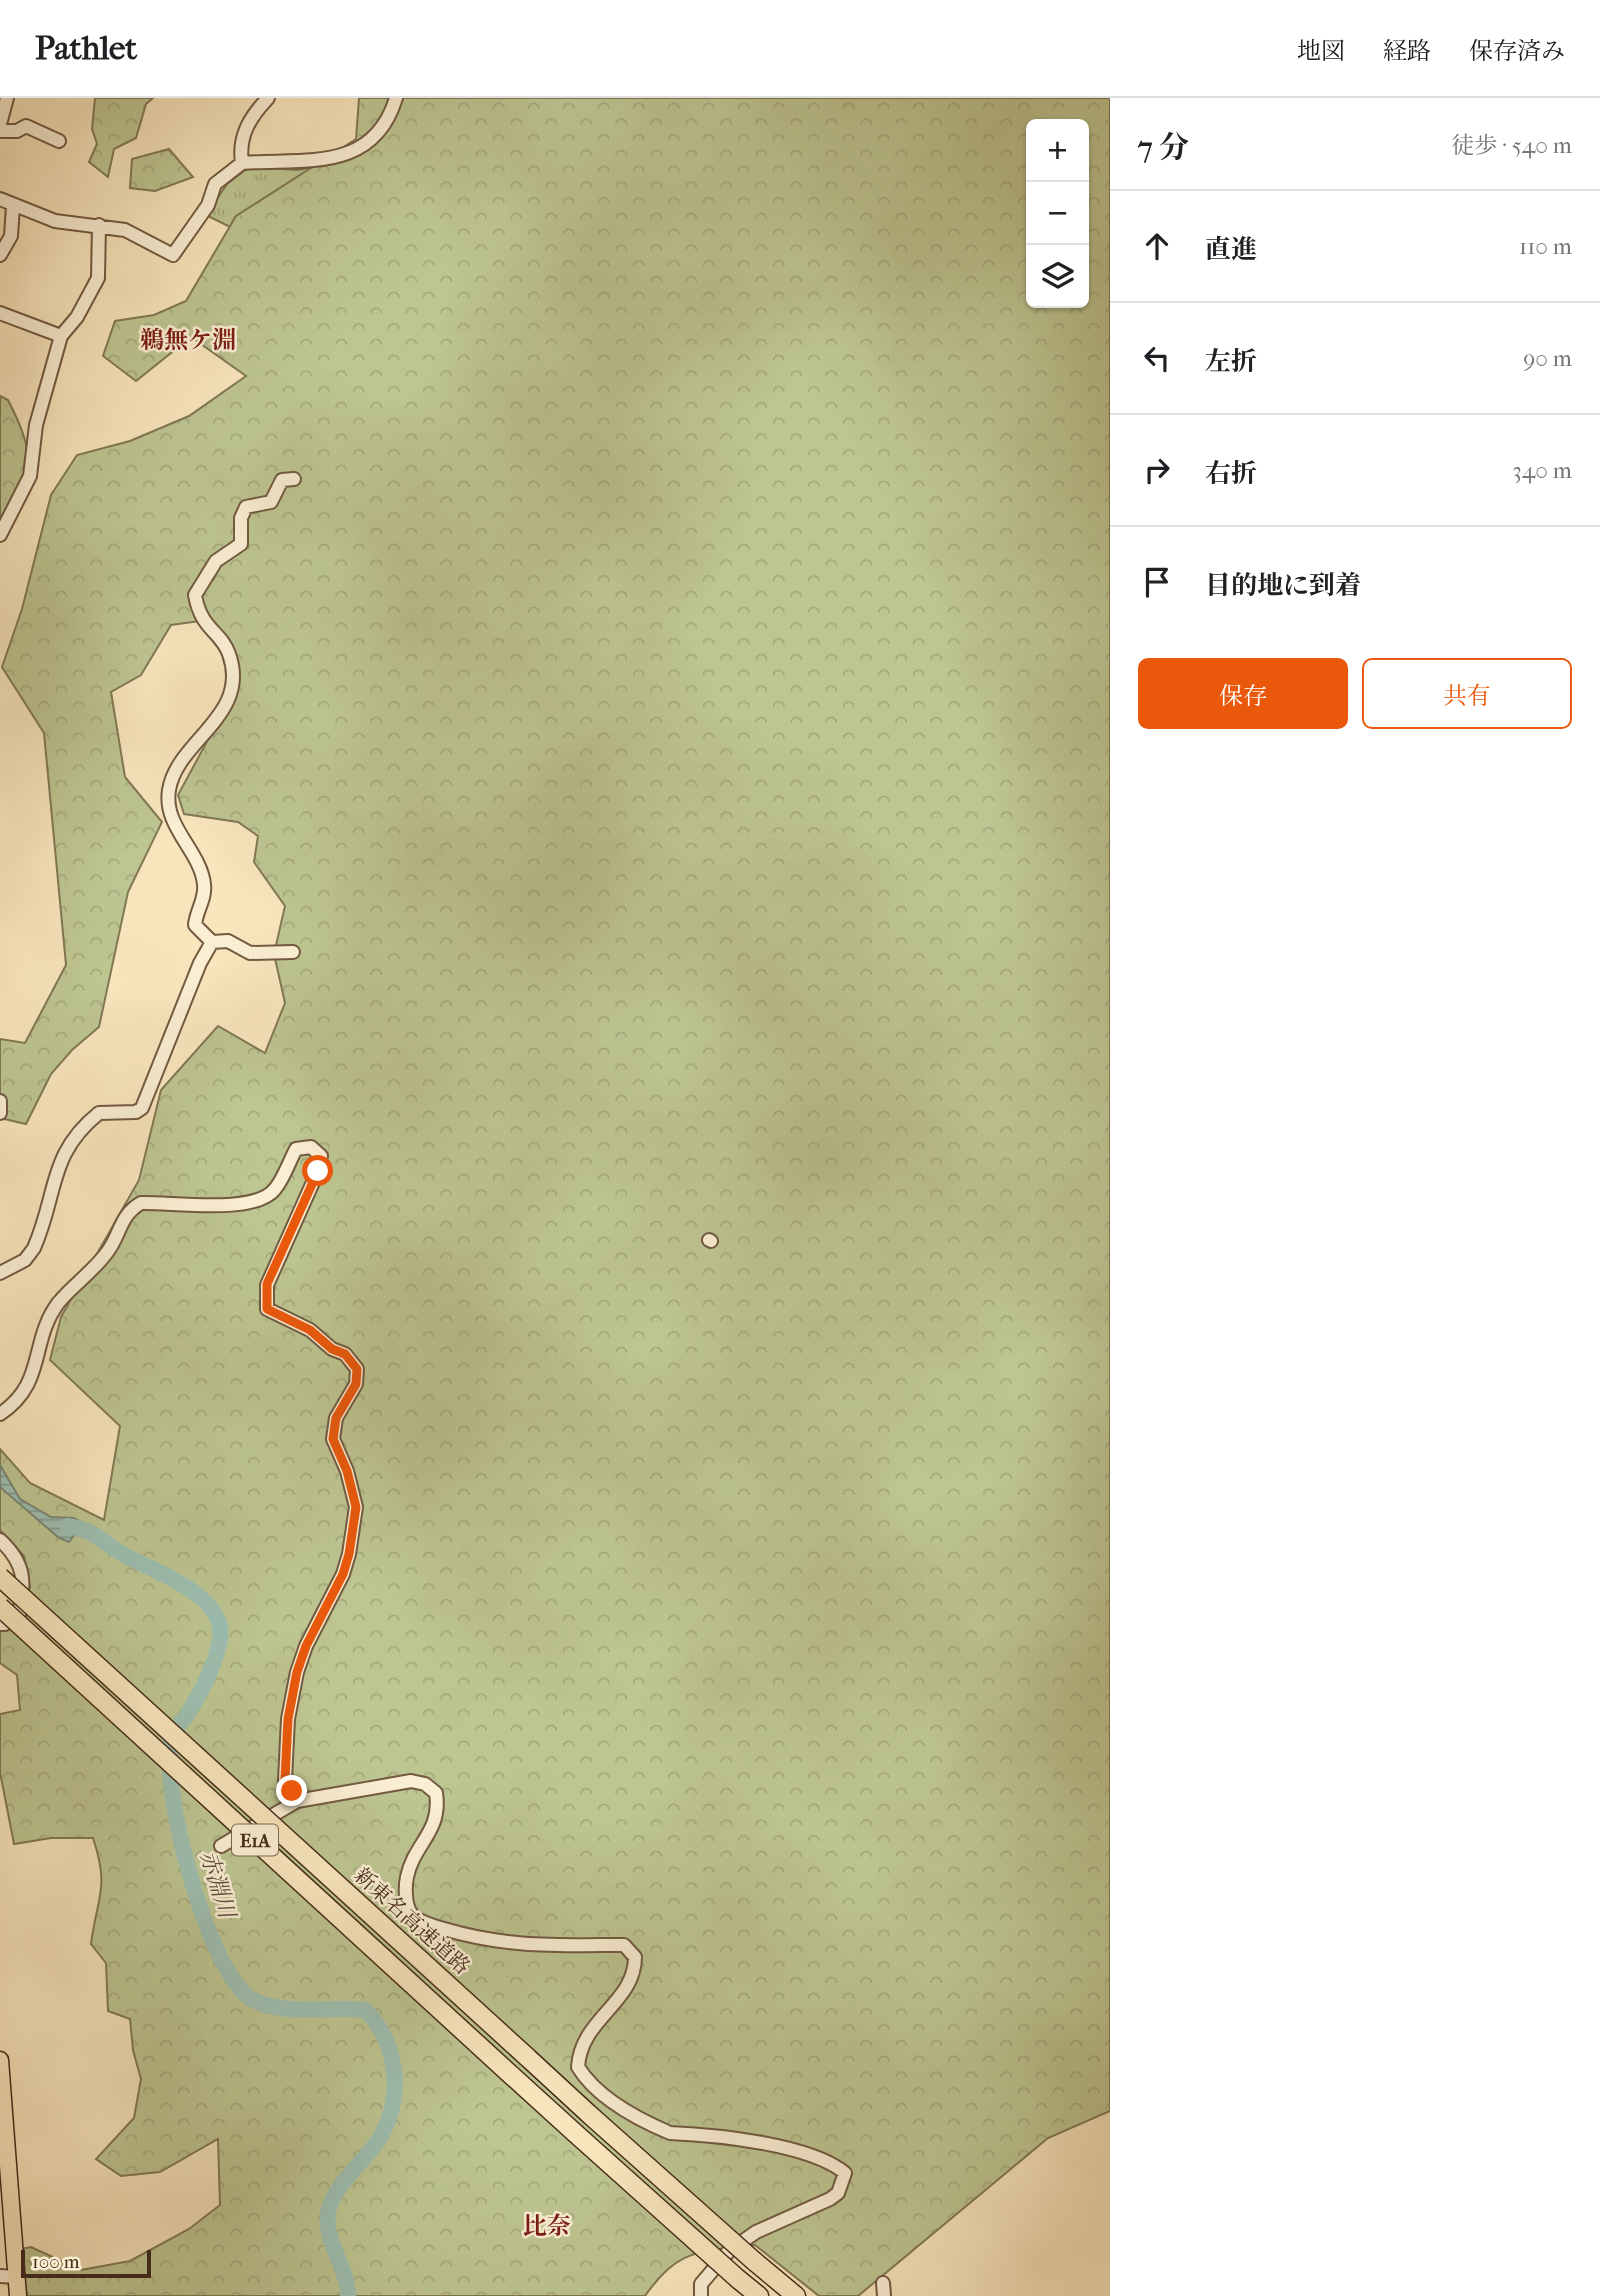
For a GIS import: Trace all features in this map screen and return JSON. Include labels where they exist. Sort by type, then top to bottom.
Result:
[{"type":"highway","name":"新東名高速道路","points":[[0,1577],[590,2115],[796,2296]]},
{"type":"highway","name":"E1A","points":[[0,1607],[510,2074],[759,2296]]},
{"type":"main road","points":[[0,2060],[8,2276],[18,2296]]},
{"type":"street","points":[[0,124],[7,98]]},
{"type":"street","points":[[242,163],[240,150],[244,131],[255,112],[268,98]]},
{"type":"street","points":[[0,199],[55,221],[125,230],[173,255],[208,205],[215,184],[242,163],[296,163],[335,159],[356,150],[383,126],[396,98]]},
{"type":"street","points":[[0,131],[16,131],[26,126],[59,141]]},
{"type":"street","points":[[0,255],[11,236],[13,206]]},
{"type":"street","points":[[0,535],[30,476],[36,425],[61,336],[77,317],[98,278],[99,225]]},
{"type":"street","points":[[0,313],[61,336]]},
{"type":"street","points":[[293,952],[250,953],[228,941],[212,942],[195,925],[204,886],[201,871],[169,813],[169,789],[176,772],[231,697],[229,654],[204,624],[195,595],[216,561],[241,544],[241,519],[246,507],[271,502],[282,480],[295,479]]},
{"type":"street","points":[[0,1273],[25,1260],[34,1248],[62,1155],[74,1136],[99,1113],[136,1112],[142,1108],[200,963],[212,942]]},
{"type":"street","points":[[0,1101],[0,1113]]},
{"type":"street","points":[[0,1413],[27,1389],[36,1370],[48,1319],[60,1302],[109,1250],[129,1210],[141,1203],[243,1205],[262,1200],[275,1189],[296,1149],[311,1147],[321,1156],[318,1171],[267,1284],[265,1297],[267,1309],[310,1330],[332,1349],[345,1354],[357,1369],[356,1384],[336,1418],[333,1439],[347,1471],[356,1507],[349,1554],[343,1574],[306,1646],[288,1719],[285,1780],[297,1801]]},
{"type":"street","points":[[0,1540],[14,1553],[25,1582],[19,1615],[5,1624],[0,1623]]},
{"type":"street","points":[[220,1846],[297,1801],[411,1781],[425,1784],[436,1793],[439,1811],[407,1877],[407,1905],[411,1914],[437,1927],[483,1941],[518,1945],[624,1945],[635,1957],[635,1971],[628,1986],[588,2032],[579,2050],[578,2067],[596,2089],[670,2133],[804,2153],[832,2162],[845,2173],[838,2193],[830,2199],[756,2232],[729,2251],[701,2284],[701,2296]]},
{"type":"green space","points":[[95,98],[153,98],[146,104],[136,138],[114,149],[108,177],[89,162],[97,144],[92,129]]},
{"type":"green space","points":[[359,98],[1110,98],[1110,2111],[1048,2138],[858,2296],[819,2296],[755,2245],[705,2252],[680,2260],[657,2280],[645,2296],[27,2296],[21,2249],[31,2247],[81,2270],[130,2261],[189,2229],[220,2205],[218,2139],[160,2172],[121,2176],[96,2159],[134,2118],[141,2079],[133,2050],[130,2019],[108,2011],[106,1963],[91,1944],[101,1892],[101,1869],[93,1838],[51,1838],[14,1844],[0,1772],[0,1714],[20,1710],[17,1675],[0,1663],[0,1626],[30,1587],[24,1556],[0,1530],[0,1449],[30,1483],[104,1520],[120,1426],[50,1360],[61,1317],[139,1180],[161,1090],[218,1026],[265,1053],[285,1003],[274,954],[285,906],[254,862],[258,836],[238,822],[184,814],[178,795],[236,688],[236,657],[207,620],[171,625],[141,675],[111,692],[125,777],[162,822],[128,892],[99,1027],[72,1050],[51,1074],[26,1124],[0,1118],[0,1039],[25,1043],[66,965],[44,733],[2,667],[22,609],[51,495],[77,455],[130,441],[189,416],[246,376],[191,337],[136,381],[103,356],[115,321],[154,315],[186,301],[236,216],[356,139]]},
{"type":"green space","points":[[169,149],[193,177],[155,191],[130,188],[132,159]]},
{"type":"green space","points":[[249,167],[298,170],[314,167],[235,217],[230,227],[206,215],[227,184]]},
{"type":"green space","points":[[0,396],[8,400],[19,422],[28,457],[28,471],[0,540]]},
{"type":"shaded area","points":[[0,1465],[20,1499],[51,1517],[74,1518],[91,1529],[77,1531],[69,1542],[59,1538],[0,1487]]},
{"type":"waterway","name":"赤淵川","points":[[67,1526],[87,1531],[119,1552],[188,1588],[213,1611],[220,1625],[220,1640],[215,1659],[198,1696],[172,1736],[169,1763],[180,1835],[190,1876],[218,1952],[234,1981],[250,1998],[262,2004],[306,2010],[365,2010],[376,2023],[390,2052],[395,2085],[389,2118],[377,2143],[346,2179],[329,2208],[331,2241],[344,2274],[348,2296]]},
{"type":"district","name":"鵜無ケ淵","points":[[188,340]]},
{"type":"district","name":"比奈","points":[[547,2226]]},
{"type":"route","points":[[292,1791],[285,1780],[288,1719],[297,1672],[306,1646],[343,1574],[356,1507],[347,1471],[333,1439],[336,1418],[356,1384],[357,1369],[345,1354],[332,1349],[310,1330],[267,1309],[265,1297],[267,1284],[318,1171]]}]
